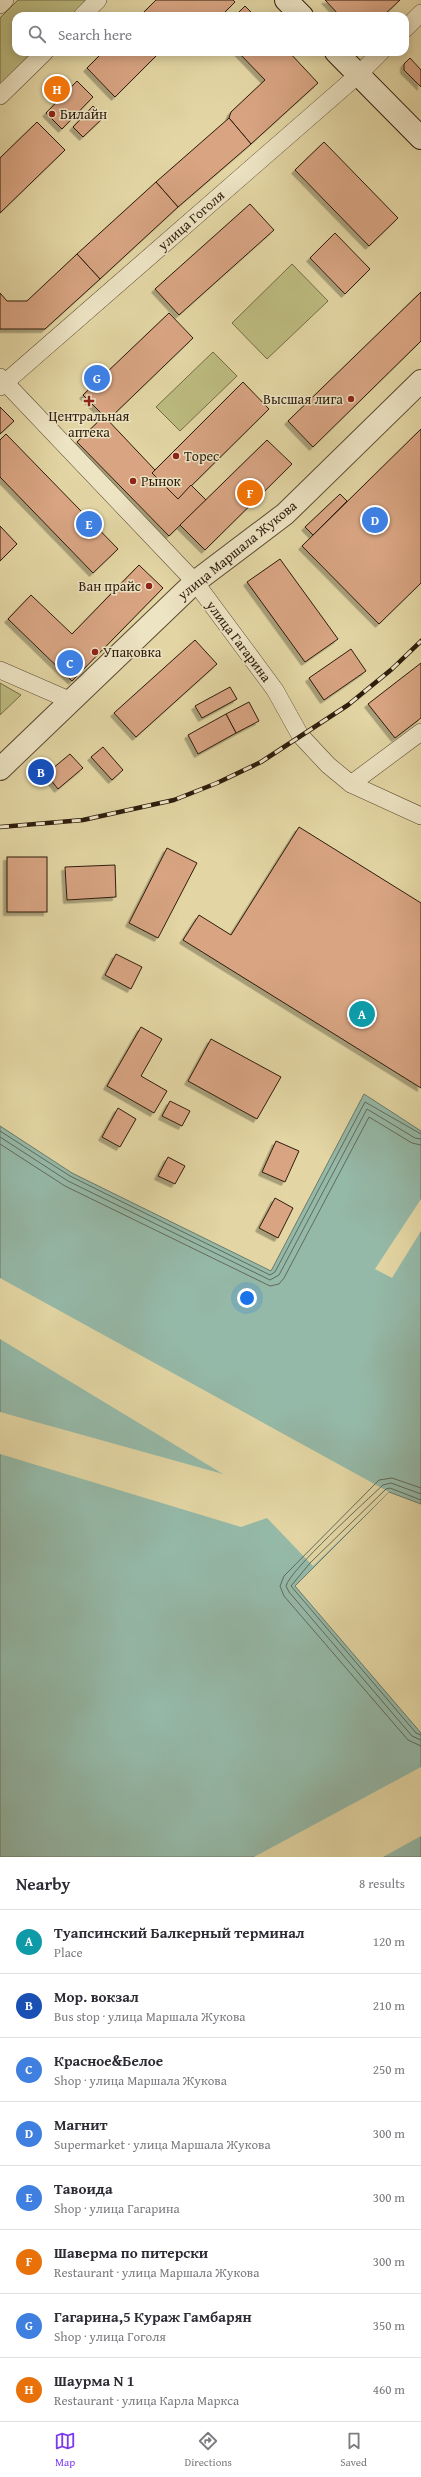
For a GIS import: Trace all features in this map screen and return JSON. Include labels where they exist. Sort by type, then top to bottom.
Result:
[{"type":"street","points":[[0,5],[5,0]]},
{"type":"street","points":[[86,12],[98,0]]},
{"type":"street","points":[[286,0],[298,12]]},
{"type":"street","points":[[409,25],[421,13]]},
{"type":"street","points":[[0,96],[41,56]]},
{"type":"street","points":[[340,56],[421,138]]},
{"type":"street","name":"улица Гоголя","points":[[2,382],[358,75],[377,56]]},
{"type":"street","name":"улица Маршала Жукова","points":[[0,768],[69,700],[195,582],[285,514],[421,381]]},
{"type":"street","name":"улица Гагарина","points":[[2,382],[195,582],[275,690],[300,735],[328,765],[351,784],[421,816]]},
{"type":"street","points":[[0,670],[69,700]]},
{"type":"street","points":[[351,784],[421,732]]},
{"type":"shaded area","points":[[18,0],[87,0],[75,12],[12,12],[12,56],[30,56],[0,85],[0,18]]},
{"type":"shaded area","points":[[292,264],[328,301],[267,359],[232,323]]},
{"type":"shaded area","points":[[213,352],[237,376],[180,431],[156,407]]},
{"type":"shaded area","points":[[0,683],[21,695],[0,715]]},
{"type":"water","points":[[364,1094],[421,1131],[421,1504],[389,1492],[295,1586],[421,1733],[421,1857],[0,1857],[0,1126],[72,1173],[271,1271]]},
{"type":"pier","points":[[421,1199],[421,1231],[392,1278],[375,1269]]},
{"type":"pier","points":[[0,1278],[389,1492],[313,1566],[267,1518],[241,1527],[0,1454],[0,1412],[223,1474],[0,1339]]},
{"type":"pier","points":[[421,1767],[421,1836],[383,1857],[254,1857]]},
{"type":"building","points":[[156,0],[233,0],[235,2],[225,12],[144,12]]},
{"type":"building","points":[[325,0],[400,0],[387,12],[336,12]]},
{"type":"building","points":[[245,6],[251,12],[239,12]]},
{"type":"building","points":[[99,56],[156,56],[115,97],[87,68]]},
{"type":"building","points":[[242,56],[293,56],[318,83],[251,144],[229,118],[231,112],[265,80]]},
{"type":"building","points":[[410,58],[421,70],[421,87],[404,70],[404,64]]},
{"type":"building","points":[[77,81],[93,97],[62,129],[46,113]]},
{"type":"building","points":[[93,106],[104,117],[83,137],[73,127]]},
{"type":"building","points":[[229,118],[251,144],[178,207],[156,182]]},
{"type":"building","points":[[37,122],[65,150],[0,213],[0,158]]},
{"type":"building","points":[[324,142],[398,218],[369,246],[295,170]]},
{"type":"building","points":[[156,182],[178,207],[100,279],[77,254]]},
{"type":"building","points":[[250,204],[274,230],[179,315],[155,289]]},
{"type":"building","points":[[335,233],[370,269],[345,294],[310,258]]},
{"type":"building","points":[[77,254],[100,279],[45,329],[0,329],[0,293],[7,301],[27,301]]},
{"type":"building","points":[[421,292],[421,341],[313,447],[288,421]]},
{"type":"building","points":[[169,313],[193,338],[108,420],[83,395]]},
{"type":"building","points":[[243,382],[269,409],[178,499],[152,473]]},
{"type":"building","points":[[0,407],[14,421],[0,434]]},
{"type":"building","points":[[104,416],[155,470],[152,473],[178,499],[191,485],[206,500],[169,536],[77,442]]},
{"type":"building","points":[[421,429],[421,583],[379,624],[302,546]]},
{"type":"building","points":[[6,434],[118,549],[93,573],[0,477],[0,440]]},
{"type":"building","points":[[267,440],[292,464],[205,550],[180,525]]},
{"type":"building","points":[[340,494],[347,501],[313,535],[305,527]]},
{"type":"building","points":[[0,526],[17,544],[0,561]]},
{"type":"building","points":[[280,559],[338,639],[305,662],[247,582]]},
{"type":"building","points":[[139,565],[163,588],[72,681],[8,619],[31,595],[72,634]]},
{"type":"building","points":[[195,640],[217,664],[136,737],[114,713]]},
{"type":"building","points":[[351,649],[366,671],[324,700],[309,678]]},
{"type":"building","points":[[421,663],[421,718],[395,738],[368,704]]},
{"type":"building","points":[[230,687],[237,699],[202,718],[195,706]]},
{"type":"building","points":[[249,702],[259,721],[236,733],[226,714]]},
{"type":"building","points":[[226,714],[236,733],[198,754],[188,735]]},
{"type":"building","points":[[103,747],[123,770],[112,780],[91,757]]},
{"type":"building","points":[[70,754],[83,768],[58,789],[46,774]]},
{"type":"building","points":[[299,827],[421,903],[421,1088],[183,940],[199,915],[231,935]]},
{"type":"building","points":[[167,848],[197,863],[158,938],[129,923]]},
{"type":"building","points":[[7,857],[47,857],[47,912],[7,912]]},
{"type":"building","points":[[115,865],[116,897],[67,900],[65,867]]},
{"type":"building","points":[[116,954],[142,967],[131,989],[105,975]]},
{"type":"building","points":[[141,1027],[162,1039],[141,1076],[167,1091],[154,1113],[107,1086]]},
{"type":"building","points":[[211,1039],[281,1077],[257,1119],[188,1081]]},
{"type":"building","points":[[170,1101],[190,1111],[182,1126],[162,1116]]},
{"type":"building","points":[[118,1108],[136,1119],[120,1147],[102,1137]]},
{"type":"building","points":[[276,1141],[299,1151],[285,1182],[262,1172]]},
{"type":"building","points":[[168,1157],[185,1166],[175,1184],[158,1176]]},
{"type":"building","points":[[275,1198],[293,1208],[278,1238],[259,1228]]},
{"type":"railway","points":[[0,827],[83,820],[174,800],[217,783],[261,762],[348,705],[392,669],[421,641]]},
{"type":"place","name":"Шаурма N 1","points":[[57,89]]},
{"type":"place","name":"Билайн","points":[[52,114]]},
{"type":"place","name":"Гагарина,5 Кураж Гамбарян","points":[[97,378]]},
{"type":"place","name":"Высшая лига","points":[[351,399]]},
{"type":"place","name":"Центральная аптека","points":[[89,401]]},
{"type":"place","name":"Торес","points":[[176,456]]},
{"type":"place","name":"Рынок","points":[[133,481]]},
{"type":"place","name":"Шаверма по питерски","points":[[250,493]]},
{"type":"place","name":"Магнит","points":[[375,520]]},
{"type":"place","name":"Тавоида","points":[[89,524]]},
{"type":"place","name":"Ван прайс","points":[[149,586]]},
{"type":"place","name":"Упаковка","points":[[95,652]]},
{"type":"place","name":"Красное&Белое","points":[[70,663]]},
{"type":"place","name":"Мор. вокзал","points":[[41,772]]},
{"type":"place","name":"Туапсинский Балкерный терминал","points":[[362,1014]]}]
